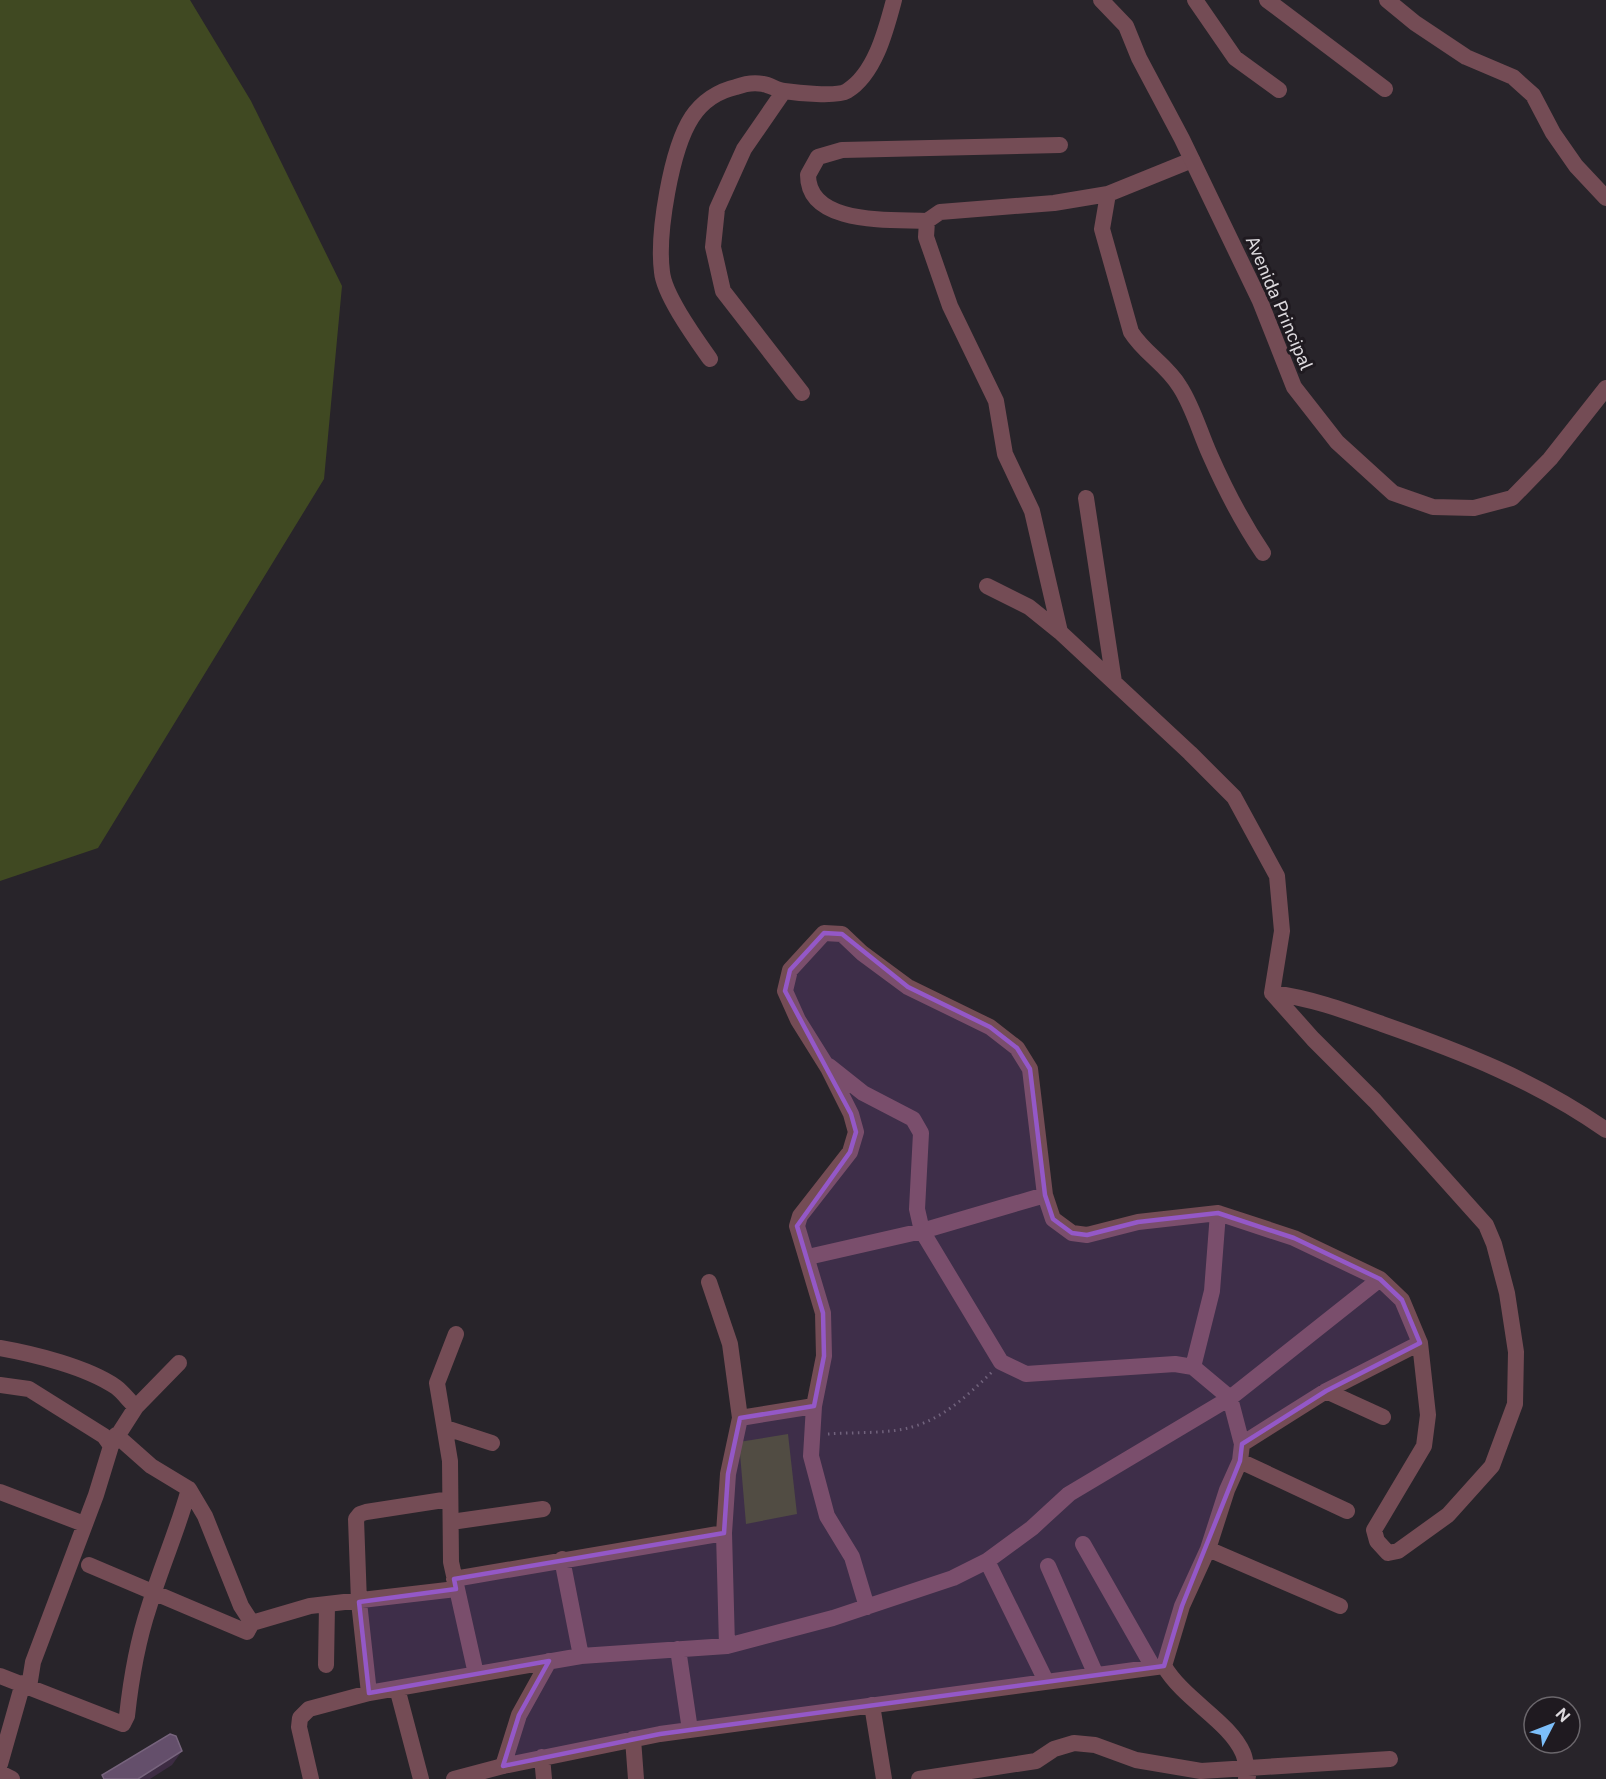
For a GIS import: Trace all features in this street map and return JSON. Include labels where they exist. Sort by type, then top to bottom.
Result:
[{"type":"street","points":[[710,359],[679,311],[662,273],[662,223],[672,170],[691,119],[710,99],[721,92],[748,84],[763,84],[784,91],[837,95],[853,86],[873,60],[894,0]]},
{"type":"street","points":[[1195,0],[1235,58],[1279,90]]},
{"type":"street","points":[[1267,0],[1385,89]]},
{"type":"street","points":[[1387,0],[1415,23],[1466,57],[1513,77],[1533,95],[1553,133],[1576,166],[1606,198]]},
{"type":"street","name":"Avenida Principal","points":[[1106,1],[1126,26],[1139,58],[1192,160],[1260,301],[1294,387],[1337,442],[1393,493],[1433,507],[1474,508],[1512,498],[1550,459],[1606,388]]},
{"type":"street","points":[[784,91],[744,149],[717,209],[713,247],[723,291],[802,393]]},
{"type":"street","points":[[1060,145],[842,150],[818,157],[808,175],[812,195],[825,209],[875,218],[927,221],[940,212],[1054,203],[1108,194],[1192,160]]},
{"type":"street","points":[[1108,194],[1102,229],[1131,332],[1140,346],[1168,369],[1181,387],[1235,507],[1263,553]]},
{"type":"street","points":[[927,221],[926,237],[950,306],[996,401],[1005,454],[1032,511],[1059,632]]},
{"type":"street","points":[[1086,498],[1114,682]]},
{"type":"street","points":[[987,586],[1029,607],[1059,632],[1234,797],[1277,876],[1282,931],[1272,993]]},
{"type":"street","points":[[867,1607],[852,1557],[827,1516],[811,1456],[814,1406],[824,1356],[824,1324],[808,1257],[797,1226],[800,1216],[850,1152],[855,1132],[851,1114],[824,1061],[798,1020],[785,991],[789,970],[813,942],[824,933],[842,934],[862,953],[908,987],[990,1026],[1017,1048],[1030,1069],[1045,1195],[1053,1219],[1072,1233],[1087,1235],[1138,1222],[1218,1213],[1294,1238],[1380,1279],[1402,1300],[1420,1343],[1428,1415],[1424,1446],[1374,1530],[1377,1541],[1388,1553],[1398,1551],[1448,1515],[1492,1466],[1515,1404],[1516,1352],[1507,1293],[1494,1244],[1486,1225],[1383,1108],[1313,1039],[1272,993]]},
{"type":"street","points":[[1272,993],[1315,1000],[1514,1074],[1580,1111],[1606,1130]]},
{"type":"street","points":[[824,1061],[863,1093],[913,1119],[921,1133],[917,1209],[922,1231],[1001,1362],[1026,1374],[1143,1364],[1175,1364],[1193,1367],[1230,1398],[1241,1453],[1208,1549],[1182,1606],[1159,1666]]},
{"type":"street","points":[[808,1257],[922,1231],[1045,1195]]},
{"type":"street","points":[[1193,1367],[1212,1292],[1218,1213]]},
{"type":"street","points":[[311,1779],[299,1727],[300,1718],[309,1709],[369,1693],[581,1656],[727,1646],[787,1632],[953,1578],[987,1562],[1032,1528],[1069,1494],[1230,1398],[1380,1279]]},
{"type":"street","points":[[709,1282],[730,1344],[740,1418],[728,1474],[724,1533],[727,1646]]},
{"type":"street","points":[[456,1334],[437,1383],[446,1428],[451,1522],[450,1562],[476,1674]]},
{"type":"street","points":[[1241,1453],[1326,1391],[1420,1343]]},
{"type":"street","points":[[0,1348],[41,1356],[79,1370],[116,1387],[136,1407]]},
{"type":"street","points":[[0,1764],[33,1662],[114,1440],[136,1407],[179,1364]]},
{"type":"street","points":[[0,1385],[29,1389],[114,1440],[189,1489],[205,1516],[241,1606],[252,1623],[250,1630],[243,1631],[154,1591],[88,1565]]},
{"type":"street","points":[[1326,1391],[1383,1418]]},
{"type":"street","points":[[740,1418],[814,1406]]},
{"type":"street","points":[[446,1428],[492,1443]]},
{"type":"street","points":[[1241,1453],[1347,1511]]},
{"type":"street","points":[[0,1676],[123,1724],[127,1716],[135,1657],[154,1591],[179,1527],[189,1489]]},
{"type":"street","points":[[0,1492],[84,1524]]},
{"type":"street","points":[[369,1693],[359,1602],[356,1527],[360,1514],[450,1499]]},
{"type":"street","points":[[451,1522],[543,1509]]},
{"type":"street","points":[[252,1623],[285,1611],[359,1602],[455,1584],[562,1559],[724,1533]]},
{"type":"street","points":[[1083,1544],[1159,1666],[1235,1740],[1243,1754],[1246,1774]]},
{"type":"street","points":[[1208,1549],[1340,1606]]},
{"type":"street","points":[[562,1559],[581,1656]]},
{"type":"street","points":[[987,1562],[1046,1682]]},
{"type":"street","points":[[1047,1566],[1096,1675]]},
{"type":"street","points":[[326,1665],[327,1605]]},
{"type":"street","points":[[678,1649],[690,1730]]},
{"type":"street","points":[[503,1766],[519,1715],[549,1661]]},
{"type":"street","points":[[454,1779],[542,1757],[633,1739],[1159,1666]]},
{"type":"street","points":[[397,1688],[421,1779]]},
{"type":"street","points":[[872,1705],[884,1779]]},
{"type":"street","points":[[633,1739],[636,1779]]},
{"type":"street","points":[[919,1779],[1036,1761],[1054,1749],[1074,1743],[1095,1745],[1136,1760],[1201,1771],[1246,1774],[1389,1759]]},
{"type":"street","points":[[542,1757],[544,1779]]},
{"type":"street","points":[[0,1773],[12,1779]]},
{"type":"path","points":[[812,1435],[911,1428],[939,1416],[963,1400],[1001,1362]]},
{"type":"highlighted area","points":[[824,933],[842,934],[908,987],[990,1027],[1017,1048],[1030,1069],[1045,1195],[1053,1219],[1072,1233],[1087,1235],[1138,1222],[1218,1213],[1294,1238],[1380,1279],[1402,1300],[1420,1343],[1326,1391],[1242,1444],[1240,1461],[1182,1606],[1164,1666],[660,1734],[503,1766],[519,1715],[549,1661],[369,1693],[359,1602],[456,1589],[454,1579],[724,1533],[728,1474],[740,1418],[814,1406],[824,1356],[823,1313],[797,1226],[850,1152],[856,1132],[851,1114],[785,991],[790,970]]},
{"type":"green space","points":[[0,0],[190,0],[251,101],[342,286],[324,479],[98,848],[0,881]]},
{"type":"green space","points":[[788,1434],[797,1514],[746,1524],[739,1442]]},
{"type":"building","points":[[170,1734],[176,1736],[182,1751],[138,1779],[104,1779],[102,1775]]}]
